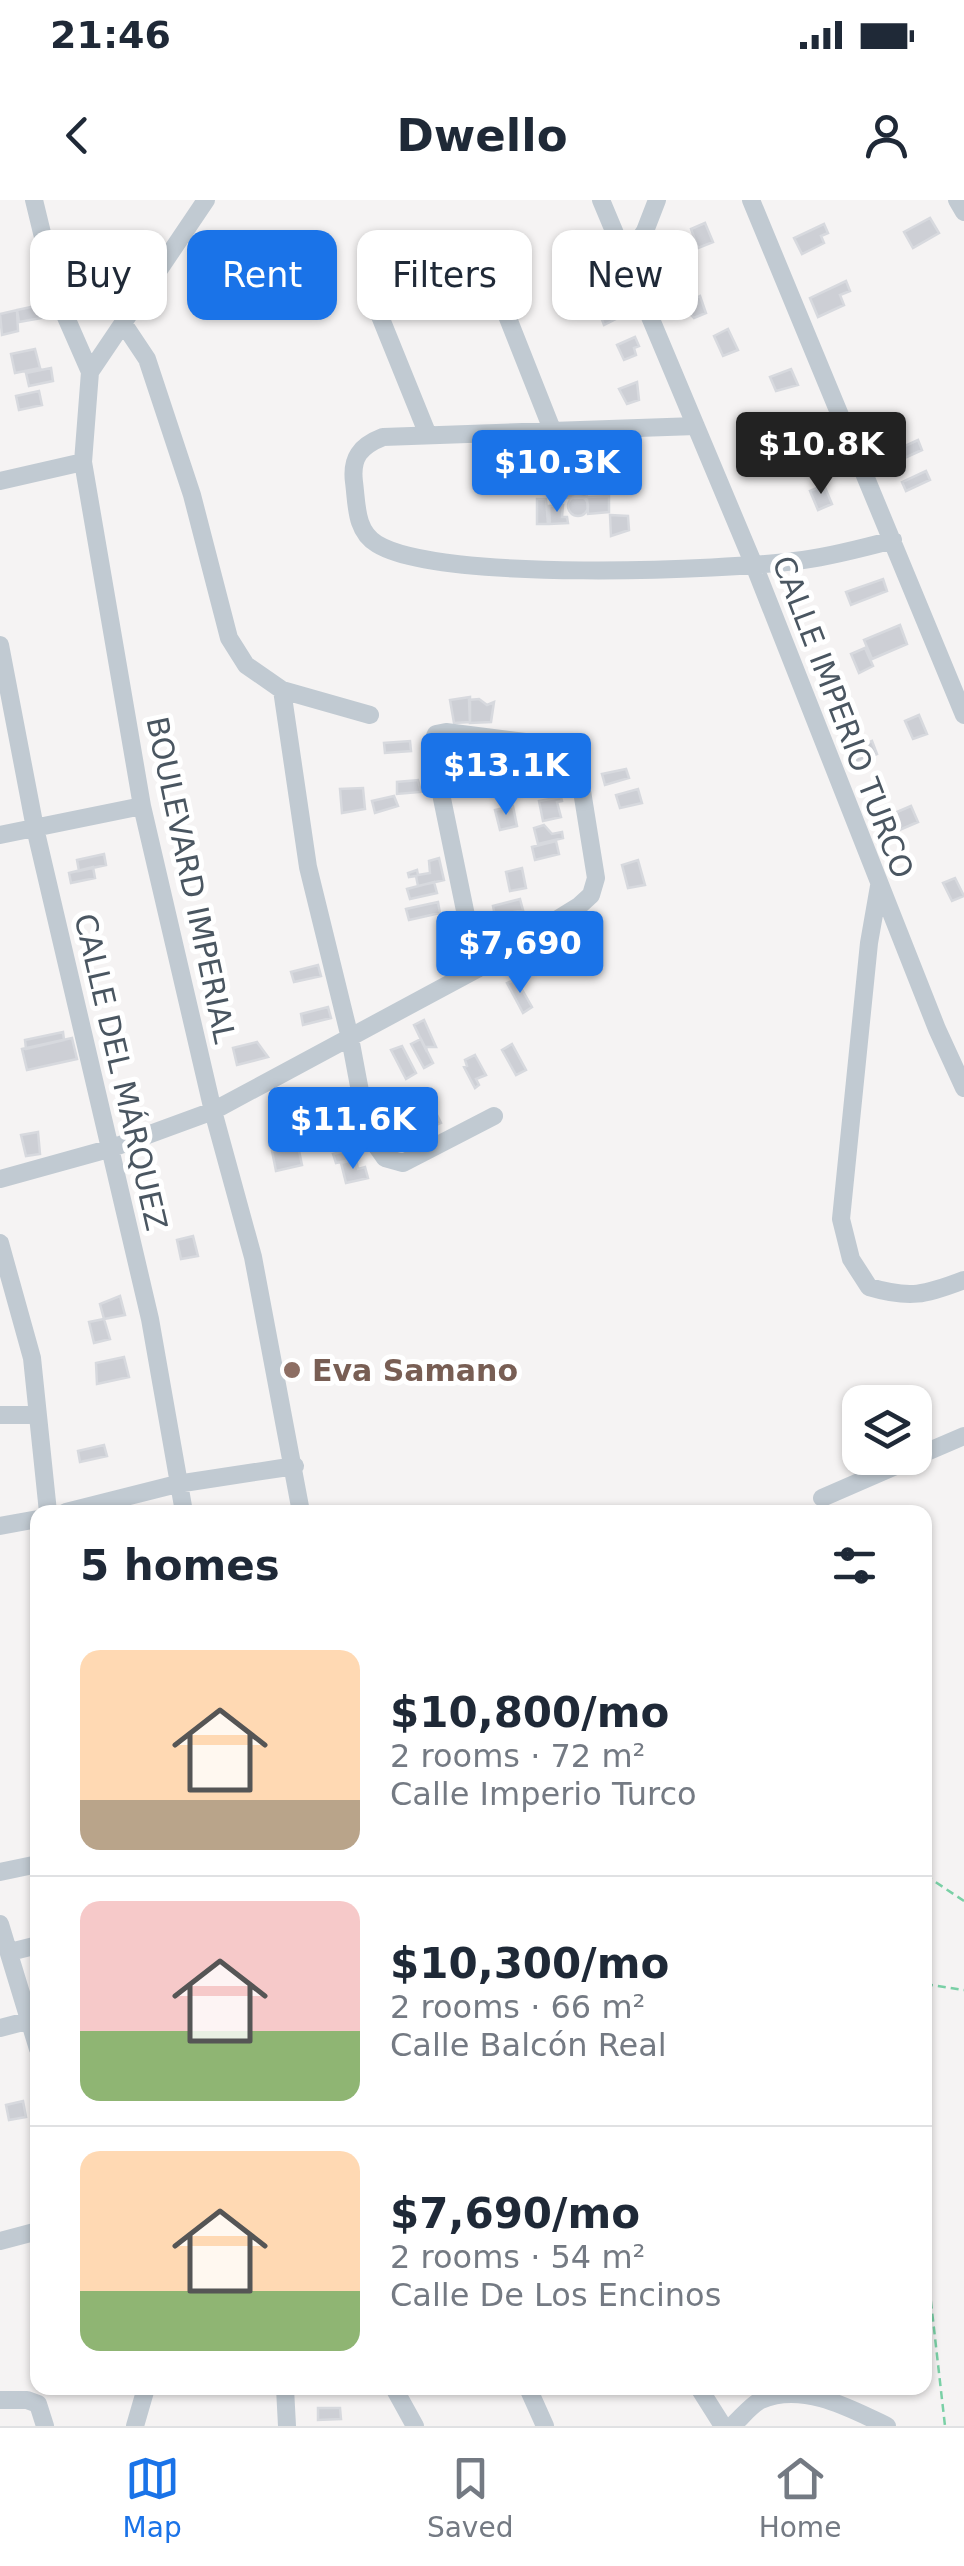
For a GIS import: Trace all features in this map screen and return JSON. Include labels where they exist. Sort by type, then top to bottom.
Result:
[{"type":"street","name":"BOULEVARD IMPERIAL","points":[[34,200],[58,299],[90,372],[83,462],[142,806],[253,1257],[300,1505]]},
{"type":"street","name":"BOULEVARD IMPERIAL","points":[[90,372],[206,200]]},
{"type":"street","name":"CALLE IMPERIO TURCO","points":[[600,200],[613,230]]},
{"type":"street","points":[[611,225],[645,230],[657,200]]},
{"type":"street","points":[[751,200],[964,715]]},
{"type":"street","points":[[958,200],[964,212]]},
{"type":"street","points":[[382,320],[428,435]]},
{"type":"street","points":[[509,320],[553,432]]},
{"type":"street","name":"CALLE IMPERIO TURCO","points":[[652,320],[964,1088]]},
{"type":"street","points":[[123,323],[148,360],[192,495],[229,638],[246,665],[282,690],[370,716]]},
{"type":"street","points":[[696,426],[382,436],[364,444],[352,464],[360,527],[374,542],[401,555],[525,570],[754,566],[831,556],[893,540]]},
{"type":"street","points":[[0,480],[83,462]]},
{"type":"street","name":"CALLE DEL MÁRQUEZ","points":[[0,645],[36,828],[150,1319],[182,1505]]},
{"type":"street","points":[[282,690],[308,867],[350,1038],[368,1134],[385,1158],[403,1163],[494,1116]]},
{"type":"street","points":[[0,1179],[112,1148],[214,1111],[477,969],[591,896],[596,878],[573,752],[565,747],[446,732],[436,734],[431,745],[477,969]]},
{"type":"street","points":[[0,834],[142,806]]},
{"type":"street","points":[[880,886],[869,943],[841,1219],[851,1259],[869,1287],[896,1295],[923,1296],[964,1280]]},
{"type":"street","points":[[0,1243],[32,1358],[47,1505]]},
{"type":"street","points":[[0,1416],[37,1415]]},
{"type":"street","points":[[932,1449],[964,1436]]},
{"type":"street","points":[[94,1505],[177,1484],[295,1466]]},
{"type":"street","points":[[822,1498],[874,1475]]},
{"type":"street","points":[[0,1526],[30,1520]]},
{"type":"street","points":[[0,1872],[30,1866]]},
{"type":"street","points":[[0,1924],[30,2029]]},
{"type":"street","points":[[10,1952],[30,1947]]},
{"type":"street","points":[[0,2028],[27,2021]]},
{"type":"street","points":[[0,2241],[30,2233]]},
{"type":"street","points":[[135,2426],[144,2395]]},
{"type":"street","points":[[285,2395],[287,2426]]},
{"type":"street","points":[[398,2395],[415,2426]]},
{"type":"street","points":[[531,2395],[545,2426]]},
{"type":"street","points":[[703,2395],[723,2426]]},
{"type":"street","points":[[732,2426],[758,2401],[780,2395]]},
{"type":"street","points":[[807,2395],[857,2411],[887,2426]]},
{"type":"street","points":[[0,2400],[38,2404],[44,2426]]},
{"type":"path","points":[[932,1880],[964,1901]]},
{"type":"path","points":[[932,1985],[964,1990]]},
{"type":"path","points":[[932,2311],[945,2426]]},
{"type":"building","points":[[930,218],[939,233],[913,248],[904,232]]},
{"type":"building","points":[[705,223],[713,242],[698,248],[698,230],[691,229]]},
{"type":"building","points":[[824,224],[828,233],[821,236],[824,243],[802,254],[794,238]]},
{"type":"building","points":[[846,281],[850,291],[840,295],[844,305],[818,317],[810,298]]},
{"type":"building","points":[[698,297],[706,313],[698,316]]},
{"type":"building","points":[[30,307],[30,320],[19,322],[17,310]]},
{"type":"building","points":[[17,310],[18,331],[2,335],[0,314]]},
{"type":"building","points":[[728,329],[738,350],[723,356],[714,336]]},
{"type":"building","points":[[635,337],[639,346],[634,348],[636,355],[624,360],[617,345]]},
{"type":"building","points":[[35,349],[40,368],[15,373],[11,354]]},
{"type":"building","points":[[51,368],[53,381],[29,386],[26,373]]},
{"type":"building","points":[[791,369],[798,385],[776,391],[770,377]]},
{"type":"building","points":[[637,382],[639,400],[627,404],[619,389]]},
{"type":"building","points":[[39,391],[42,405],[19,410],[16,396]]},
{"type":"building","points":[[810,426],[818,444],[794,453],[787,436]]},
{"type":"building","points":[[769,439],[775,456],[763,462],[751,447]]},
{"type":"building","points":[[918,440],[922,450],[898,461],[894,451]]},
{"type":"building","points":[[566,461],[566,477],[546,478],[545,462]]},
{"type":"building","points":[[566,463],[585,463],[587,497],[567,498]]},
{"type":"building","points":[[926,471],[930,480],[906,491],[902,482]]},
{"type":"building","points":[[824,485],[832,504],[818,510],[810,491]]},
{"type":"building","points":[[574,496],[582,496],[588,506],[582,516],[574,516],[568,510],[568,502]]},
{"type":"building","points":[[609,496],[609,512],[588,514],[587,497]]},
{"type":"building","points":[[537,499],[546,499],[548,524],[537,524]]},
{"type":"building","points":[[563,505],[562,517],[567,517],[568,523],[550,524],[549,506]]},
{"type":"building","points":[[610,515],[628,516],[629,530],[611,536]]},
{"type":"building","points":[[883,579],[887,591],[851,605],[846,592]]},
{"type":"building","points":[[900,625],[907,644],[872,659],[864,640]]},
{"type":"building","points":[[865,648],[873,666],[859,673],[851,654]]},
{"type":"building","points":[[470,697],[470,722],[454,723],[450,700]]},
{"type":"building","points":[[479,699],[487,705],[494,702],[491,722],[470,723],[469,700]]},
{"type":"building","points":[[919,715],[927,734],[913,739],[905,721]]},
{"type":"building","points":[[410,741],[411,751],[385,753],[384,743]]},
{"type":"building","points":[[872,741],[877,754],[856,763],[851,750]]},
{"type":"building","points":[[492,759],[493,769],[460,774],[458,762]]},
{"type":"building","points":[[626,769],[629,778],[605,785],[602,774]]},
{"type":"building","points":[[504,770],[506,783],[482,786],[481,773]]},
{"type":"building","points":[[418,780],[421,792],[397,794],[397,782]]},
{"type":"building","points":[[363,788],[365,809],[342,813],[340,789]]},
{"type":"building","points":[[638,789],[642,803],[620,808],[616,795]]},
{"type":"building","points":[[394,796],[398,806],[375,813],[372,801]]},
{"type":"building","points":[[561,797],[562,801],[557,802],[561,817],[543,821],[539,801]]},
{"type":"building","points":[[513,806],[517,826],[500,830],[495,810]]},
{"type":"building","points":[[911,806],[918,822],[897,831],[890,815]]},
{"type":"building","points":[[544,825],[552,834],[562,832],[563,838],[538,844],[534,828]]},
{"type":"building","points":[[556,841],[559,854],[535,860],[532,847]]},
{"type":"building","points":[[104,854],[106,865],[79,871],[77,860]]},
{"type":"building","points":[[439,858],[444,880],[418,886],[416,876],[409,877],[408,873],[417,870],[418,875],[430,873],[429,861]]},
{"type":"building","points":[[638,860],[645,885],[628,888],[622,865]]},
{"type":"building","points":[[93,867],[95,878],[71,883],[69,873]]},
{"type":"building","points":[[522,868],[526,888],[510,891],[506,872]]},
{"type":"building","points":[[955,878],[964,896],[952,901],[943,883]]},
{"type":"building","points":[[434,882],[437,893],[410,899],[407,889]]},
{"type":"building","points":[[520,899],[523,910],[495,916],[493,906]]},
{"type":"building","points":[[438,902],[440,913],[409,920],[406,909]]},
{"type":"building","points":[[596,938],[598,947],[593,954],[597,966],[588,970],[577,947]]},
{"type":"building","points":[[318,965],[321,976],[294,982],[291,972]]},
{"type":"building","points":[[516,979],[532,1007],[523,1013],[507,983]]},
{"type":"building","points":[[328,1007],[331,1018],[303,1025],[301,1014]]},
{"type":"building","points":[[424,1020],[436,1047],[426,1047],[427,1052],[414,1025]]},
{"type":"building","points":[[63,1032],[64,1040],[26,1049],[25,1040]]},
{"type":"building","points":[[72,1038],[77,1059],[27,1070],[22,1049]]},
{"type":"building","points":[[421,1039],[433,1063],[424,1068],[411,1044]]},
{"type":"building","points":[[257,1042],[268,1057],[237,1065],[233,1048]]},
{"type":"building","points":[[512,1044],[526,1070],[516,1075],[502,1050]]},
{"type":"building","points":[[402,1046],[416,1073],[406,1079],[391,1050]]},
{"type":"building","points":[[475,1055],[486,1075],[476,1079],[479,1085],[475,1088],[464,1067],[465,1060]]},
{"type":"building","points":[[427,1095],[441,1123],[432,1127],[418,1100]]},
{"type":"building","points":[[343,1101],[346,1110],[318,1117],[316,1106]]},
{"type":"building","points":[[38,1132],[40,1154],[26,1156],[21,1135]]},
{"type":"building","points":[[298,1146],[302,1165],[276,1171],[272,1151]]},
{"type":"building","points":[[361,1149],[359,1158],[336,1163],[333,1154]]},
{"type":"building","points":[[356,1159],[358,1169],[365,1167],[368,1178],[346,1183],[341,1163]]},
{"type":"building","points":[[193,1236],[198,1256],[181,1259],[177,1240]]},
{"type":"building","points":[[120,1296],[125,1315],[104,1319],[100,1304]]},
{"type":"building","points":[[104,1319],[110,1339],[94,1343],[89,1322]]},
{"type":"building","points":[[124,1357],[129,1377],[97,1384],[96,1363]]},
{"type":"building","points":[[104,1445],[107,1456],[80,1462],[78,1451]]},
{"type":"building","points":[[23,2101],[26,2117],[9,2120],[6,2105]]},
{"type":"building","points":[[318,2408],[340,2408],[341,2419],[318,2420]]},
{"type":"place","name":"Eva Samano","points":[[292,1370]]}]
